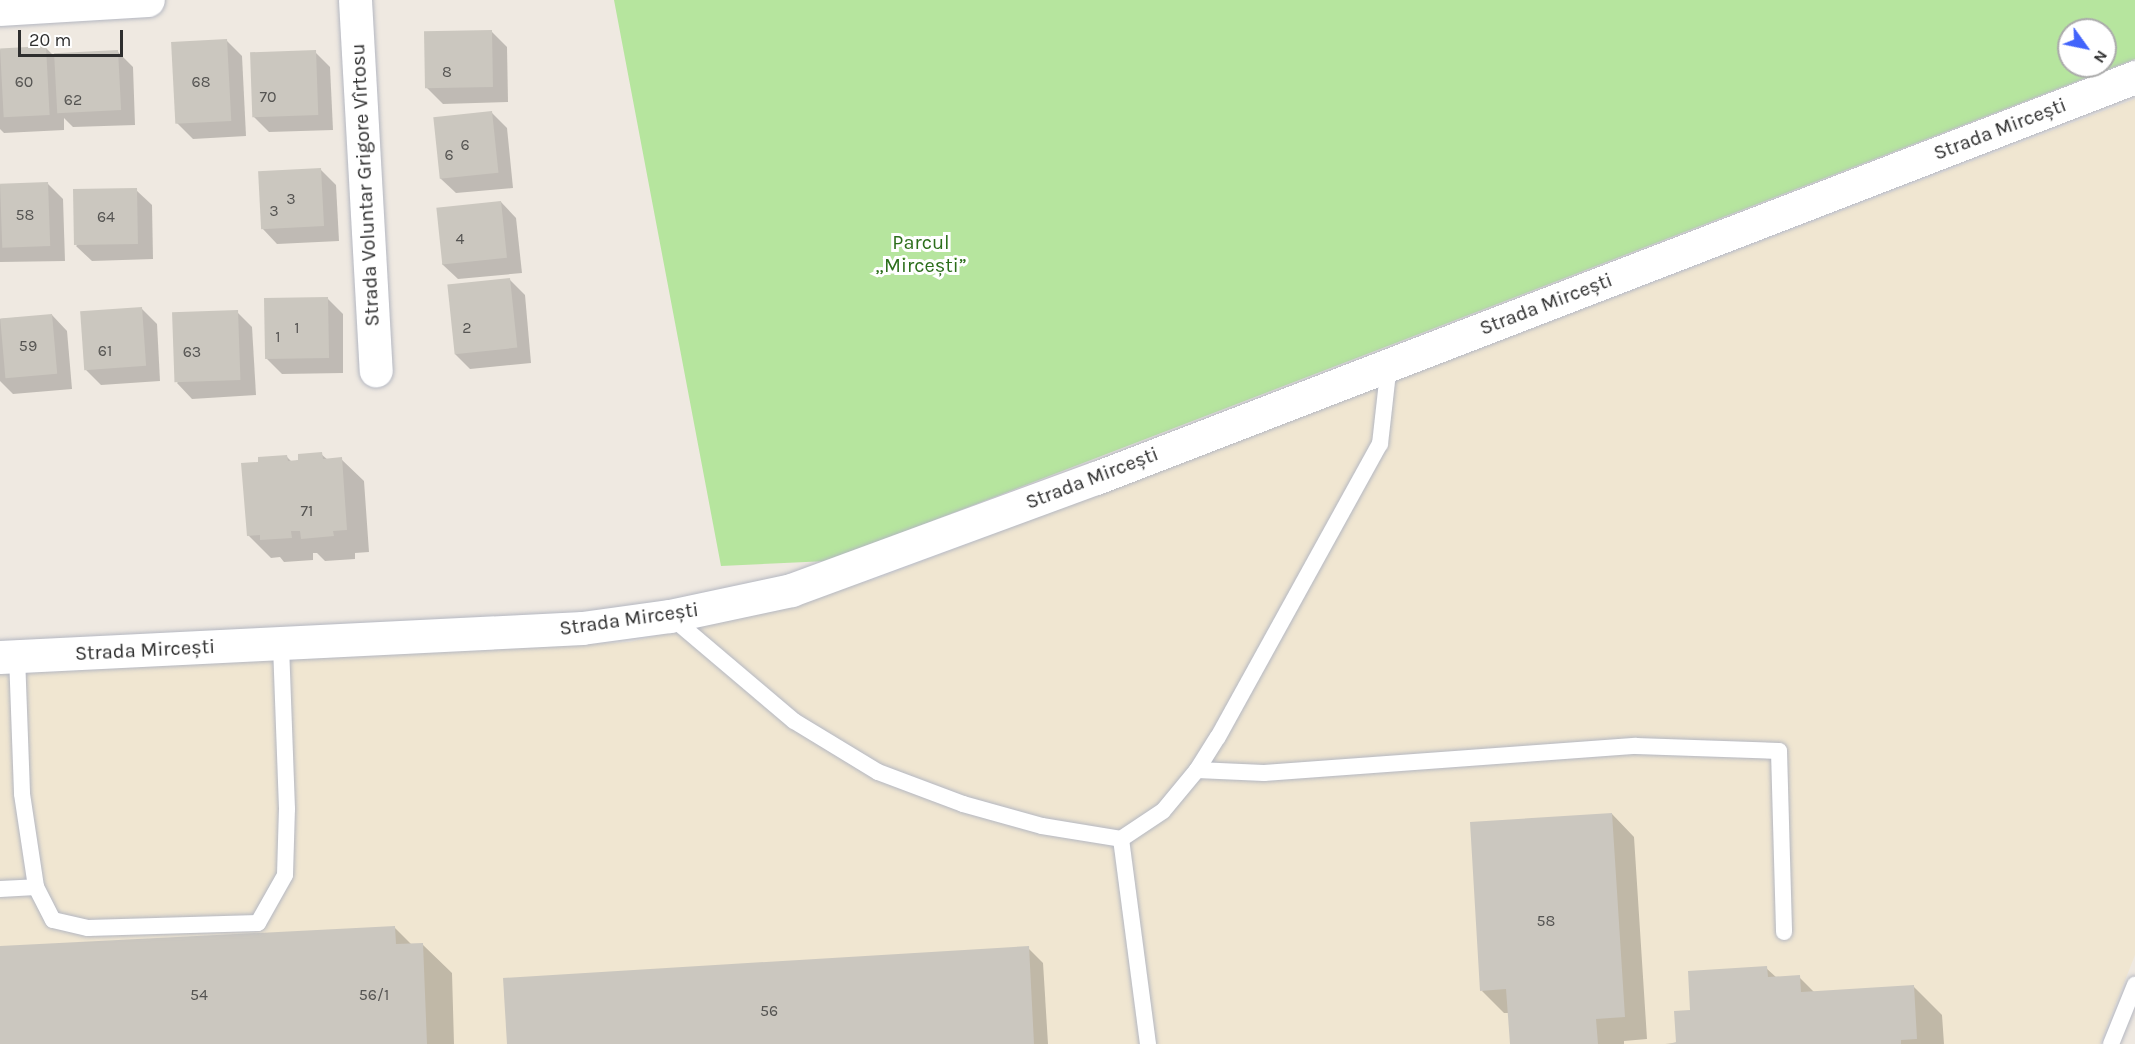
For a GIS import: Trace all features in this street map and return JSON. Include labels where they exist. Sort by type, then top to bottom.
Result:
[{"type":"main road","points":[[0,9],[148,0]]},
{"type":"main road","name":"Strada Voluntar Grigore Vîrtosu","points":[[355,0],[376,370]]},
{"type":"main road","name":"Strada Mircești","points":[[9,657],[582,628],[670,616],[791,590],[2135,78]]},
{"type":"lane","points":[[670,616],[794,721],[878,772],[963,804],[1042,826],[1121,839],[1163,811],[1197,770],[1380,444],[1389,364]]},
{"type":"lane","points":[[9,657],[22,794],[36,887],[53,920],[88,928],[258,923],[285,875],[287,809],[281,643]]},
{"type":"lane","points":[[1197,770],[1264,773],[1636,746],[1779,751],[1784,932]]},
{"type":"lane","points":[[1121,839],[1148,1044]]},
{"type":"lane","points":[[0,889],[36,887]]},
{"type":"lane","points":[[2111,1044],[2135,985]]},
{"type":"shaded area","points":[[2135,99],[2135,955],[2100,1044],[0,1044],[0,674],[630,642],[791,602],[876,579]]},
{"type":"green space","name":"Parcul „Mircești”","points":[[614,0],[2135,0],[2135,59],[2117,66],[2117,18],[2057,18],[2057,78],[2086,78],[828,561],[721,566]]},
{"type":"building","points":[[492,30],[493,87],[425,88],[424,31]]},
{"type":"building","points":[[227,39],[231,121],[175,124],[171,42]]},
{"type":"building","points":[[46,46],[50,115],[4,117],[0,48]]},
{"type":"building","points":[[118,50],[121,110],[57,113],[54,53]]},
{"type":"building","points":[[316,50],[318,115],[252,117],[250,52]]},
{"type":"building","points":[[492,111],[498,173],[440,179],[433,117]]},
{"type":"building","points":[[321,168],[324,226],[261,229],[258,171]]},
{"type":"building","points":[[48,182],[50,246],[2,248],[0,184]]},
{"type":"building","points":[[137,188],[138,244],[74,245],[73,189]]},
{"type":"building","points":[[501,201],[507,258],[442,264],[436,208]]},
{"type":"building","points":[[510,278],[517,348],[455,354],[447,285]]},
{"type":"building","points":[[328,297],[329,358],[265,359],[264,298]]},
{"type":"building","points":[[142,307],[146,366],[84,370],[80,311]]},
{"type":"building","points":[[238,310],[240,380],[174,382],[172,312]]},
{"type":"building","points":[[52,314],[57,374],[5,378],[0,319]]},
{"type":"building","points":[[322,452],[323,459],[342,457],[347,530],[333,531],[334,536],[301,539],[300,531],[291,531],[292,538],[260,540],[260,535],[247,536],[241,463],[258,462],[258,457],[287,455],[288,461],[298,460],[298,454]]},
{"type":"building","points":[[1612,813],[1625,1017],[1596,1019],[1598,1044],[1510,1044],[1506,989],[1480,991],[1470,822]]},
{"type":"building","points":[[395,926],[396,944],[423,943],[427,1044],[0,1044],[0,946]]},
{"type":"building","points":[[1029,946],[1034,1044],[507,1044],[503,978]]},
{"type":"building","points":[[1767,966],[1768,977],[1800,975],[1801,992],[1914,985],[1917,1039],[1901,1040],[1901,1044],[1669,1044],[1676,1042],[1674,1011],[1690,1010],[1688,971]]}]
